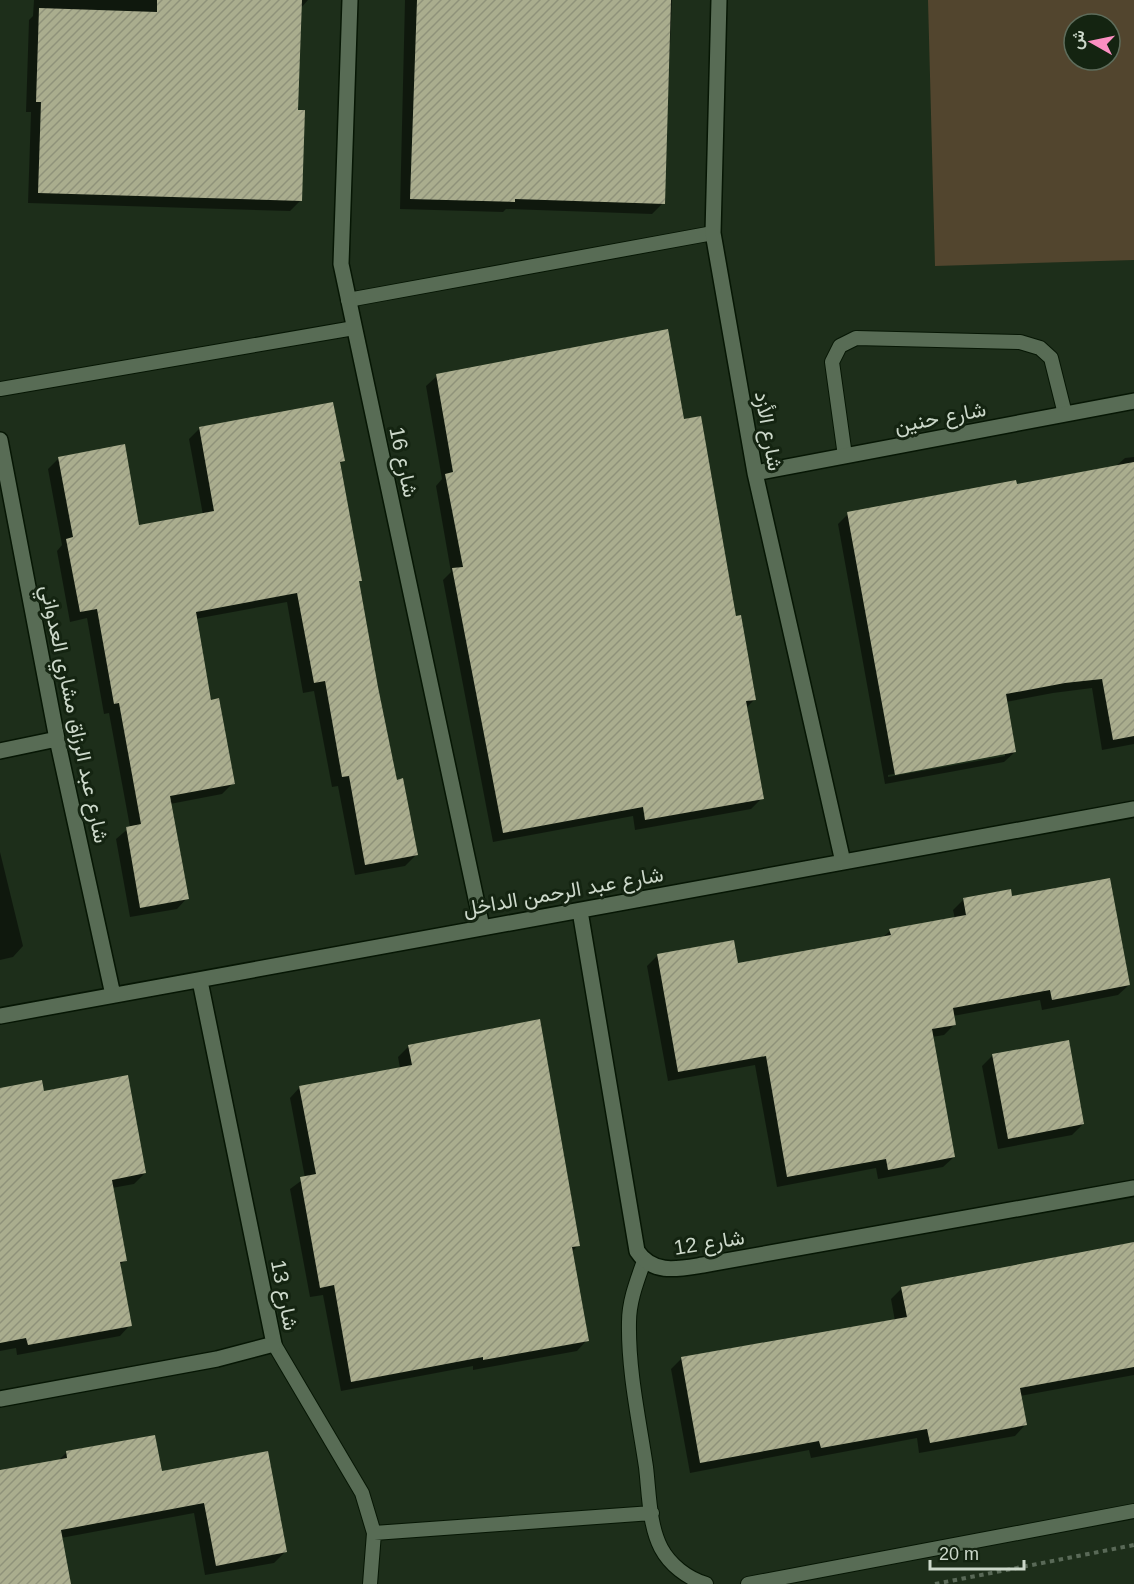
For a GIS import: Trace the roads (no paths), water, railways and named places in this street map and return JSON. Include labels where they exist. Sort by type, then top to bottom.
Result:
[{"type":"street","name":"شارع 16","points":[[350,0],[340,264],[482,927]]},
{"type":"street","name":"شارع الأزد","points":[[719,0],[713,232],[755,473],[843,862]]},
{"type":"street","name":"شارع حنين","points":[[755,473],[1134,401]]},
{"type":"street","name":"شارع عبد الرزاق مشاري العدواني","points":[[0,440],[57,739],[113,995]]},
{"type":"street","points":[[0,751],[57,739]]},
{"type":"street","name":"شارع عبد الرحمن الداخل","points":[[0,1016],[1134,809]]},
{"type":"street","points":[[580,911],[637,1251],[644,1260]]},
{"type":"street","name":"شارع 13","points":[[0,1399],[217,1359],[274,1344],[200,981]]},
{"type":"street","name":"شارع 12","points":[[644,1260],[658,1268],[673,1270],[1134,1188]]},
{"type":"lane","points":[[348,300],[713,232]]},
{"type":"lane","points":[[0,389],[354,328]]},
{"type":"lane","points":[[845,456],[832,362],[840,346],[856,338],[1020,342],[1040,348],[1050,357],[1065,414]]},
{"type":"lane","points":[[644,1260],[634,1290],[629,1320],[630,1352],[652,1513],[660,1546],[669,1560],[682,1573],[706,1584]]},
{"type":"lane","points":[[274,1344],[362,1493],[374,1533],[370,1584]]},
{"type":"lane","points":[[748,1584],[1134,1511]]},
{"type":"lane","points":[[374,1533],[652,1513]]}]
